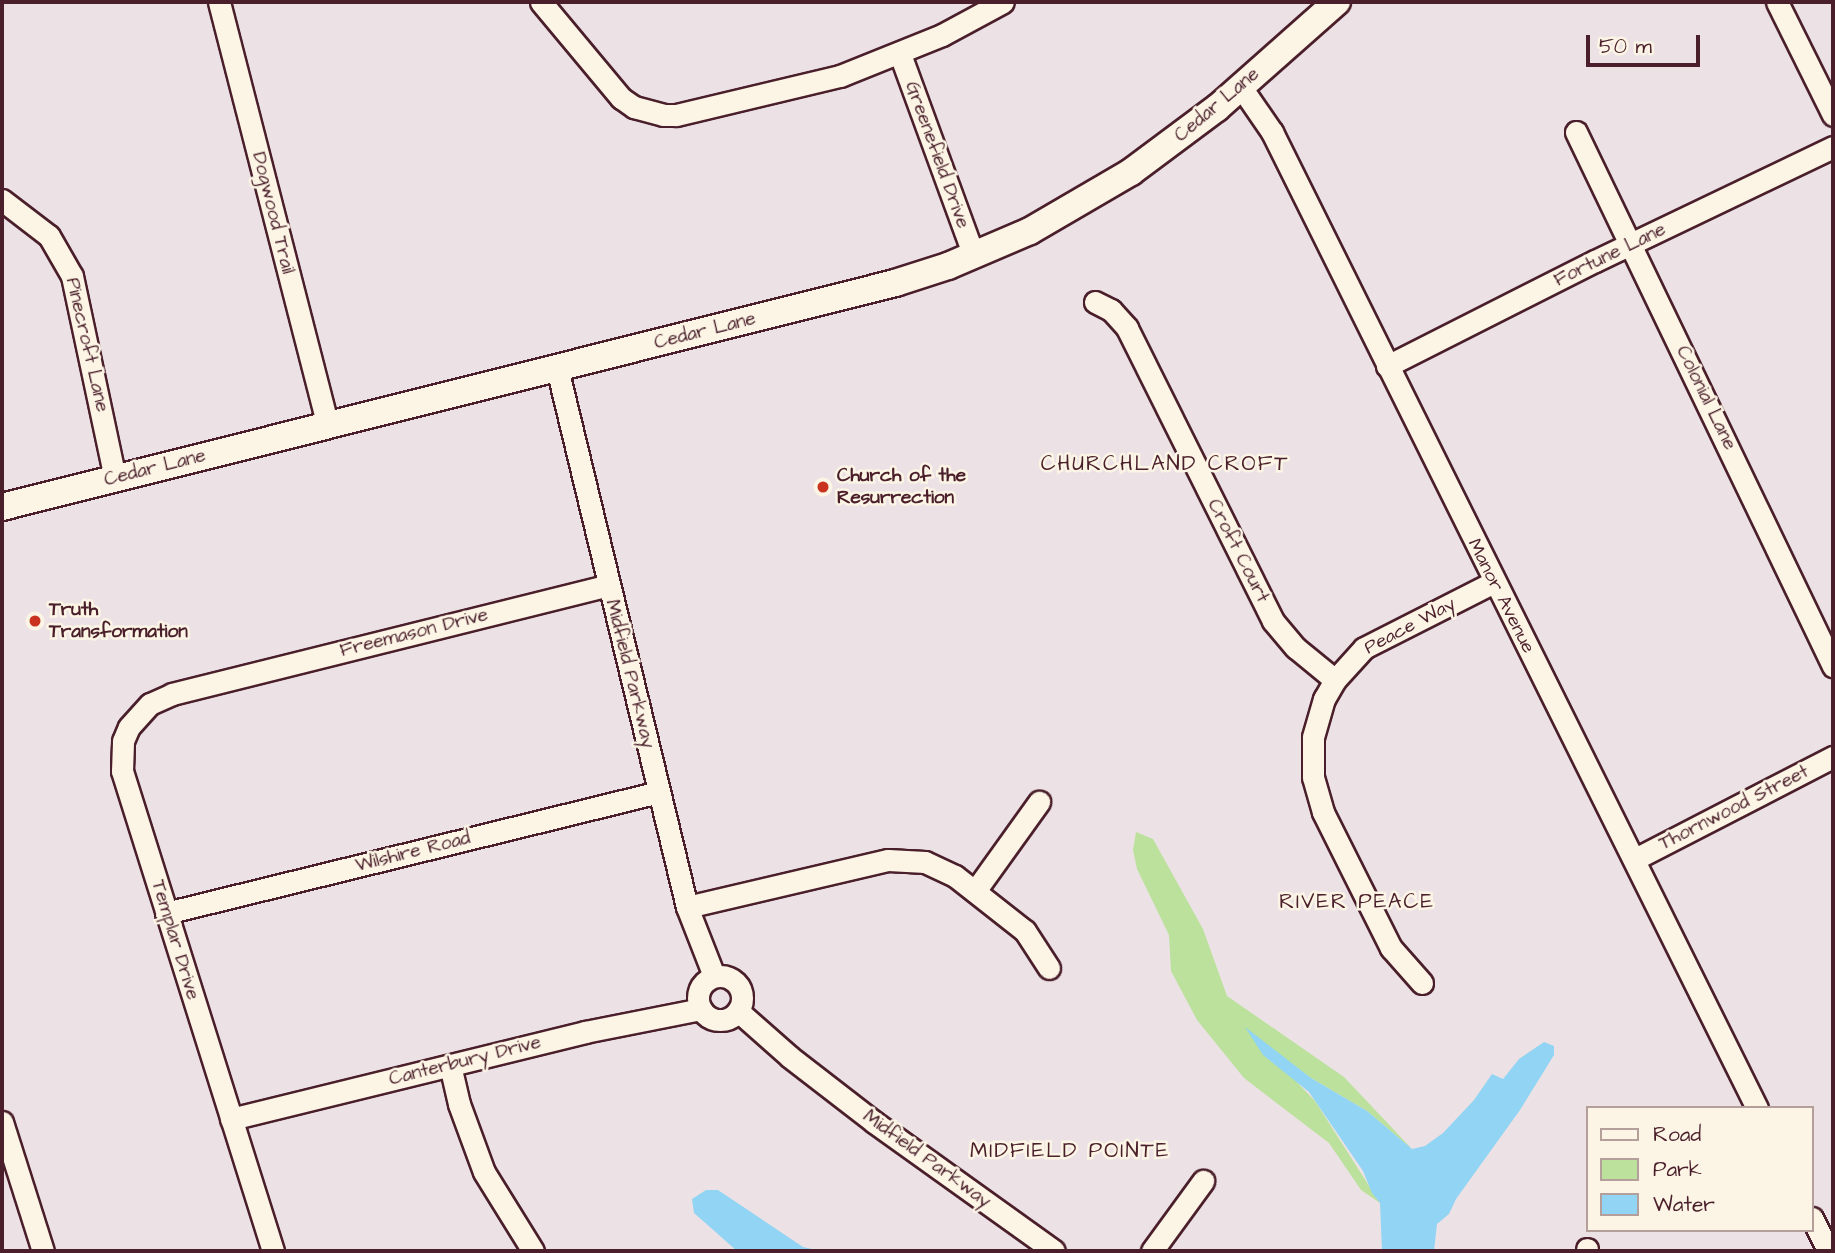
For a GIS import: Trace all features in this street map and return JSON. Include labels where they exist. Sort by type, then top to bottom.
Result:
[{"type":"main road","name":"Cedar Lane","points":[[2,507],[895,283],[974,256],[1050,220],[1131,172],[1241,87],[1337,2]]},
{"type":"street","name":"Dogwood Trail","points":[[219,2],[328,425]]},
{"type":"street","points":[[541,2],[621,98],[634,107],[663,115],[676,115],[840,76],[900,54],[1003,2]]},
{"type":"street","points":[[1777,2],[1833,115]]},
{"type":"street","name":"Greenefield Drive","points":[[900,54],[974,256]]},
{"type":"street","name":"Manor Avenue","points":[[1241,87],[1272,132],[1757,1106]]},
{"type":"street","name":"Colonial Lane","points":[[1576,132],[1833,666]]},
{"type":"street","name":"Fortune Lane","points":[[1387,366],[1833,147]]},
{"type":"street","name":"Pinecroft Lane","points":[[2,200],[50,236],[72,276],[115,478]]},
{"type":"street","name":"Croft Court","points":[[1095,302],[1111,310],[1127,328],[1273,621],[1296,648],[1335,680]]},
{"type":"street","name":"Midfield Parkway","points":[[557,368],[687,907],[714,976]]},
{"type":"street","name":"Peace Way","points":[[1422,983],[1391,948],[1317,795],[1313,777],[1313,737],[1324,699],[1335,680],[1364,648],[1494,582]]},
{"type":"street","name":"Freemason Drive","points":[[220,682],[608,585]]},
{"type":"street","name":"Templar Drive","points":[[220,682],[172,694],[150,704],[138,714],[124,741],[122,771],[273,1251]]},
{"type":"street","name":"Thornwood Street","points":[[1635,859],[1833,757]]},
{"type":"street","name":"Wilshire Road","points":[[166,913],[659,792]]},
{"type":"street","points":[[975,891],[1039,802]]},
{"type":"street","points":[[687,907],[897,859],[925,862],[942,868],[975,891],[1025,932],[1049,968]]},
{"type":"street","points":[[714,976],[728,977],[739,985],[743,998],[738,1012],[726,1020],[712,1018],[701,1009],[698,996],[703,984],[714,976]]},
{"type":"street","name":"Canterbury Drive","points":[[231,1119],[585,1032],[701,1009]]},
{"type":"street","name":"Midfield Parkway","points":[[738,1012],[790,1057],[874,1122],[1054,1251]]},
{"type":"street","points":[[450,1065],[459,1104],[484,1172],[533,1251]]},
{"type":"street","points":[[2,1122],[43,1251]]},
{"type":"street","points":[[1152,1251],[1203,1181]]},
{"type":"street","points":[[1814,1222],[1829,1251]]},
{"type":"green space","points":[[1136,832],[1153,839],[1203,929],[1227,996],[1344,1077],[1412,1149],[1367,1111],[1311,1078],[1247,1030],[1315,1101],[1380,1203],[1361,1190],[1329,1143],[1244,1078],[1197,1020],[1171,971],[1169,935],[1137,869],[1133,850]]},
{"type":"water","points":[[1245,1027],[1311,1078],[1367,1111],[1412,1149],[1425,1146],[1443,1133],[1474,1100],[1492,1074],[1503,1079],[1519,1059],[1544,1042],[1554,1046],[1554,1055],[1520,1110],[1456,1199],[1449,1214],[1437,1224],[1434,1251],[1382,1251],[1380,1203],[1372,1193],[1363,1171],[1309,1092],[1263,1055]]},
{"type":"water","points":[[706,1190],[718,1190],[803,1247],[821,1251],[737,1251],[694,1213],[692,1199]]},
{"type":"place","name":"Church of the Resurrection","points":[[823,487]]},
{"type":"place","name":"Truth Transformation","points":[[35,621]]},
{"type":"district","name":"CHURCHLAND CROFT","points":[[1165,464]]},
{"type":"district","name":"RIVER PEACE","points":[[1357,902]]},
{"type":"district","name":"MIDFIELD POINTE","points":[[1070,1151]]}]
